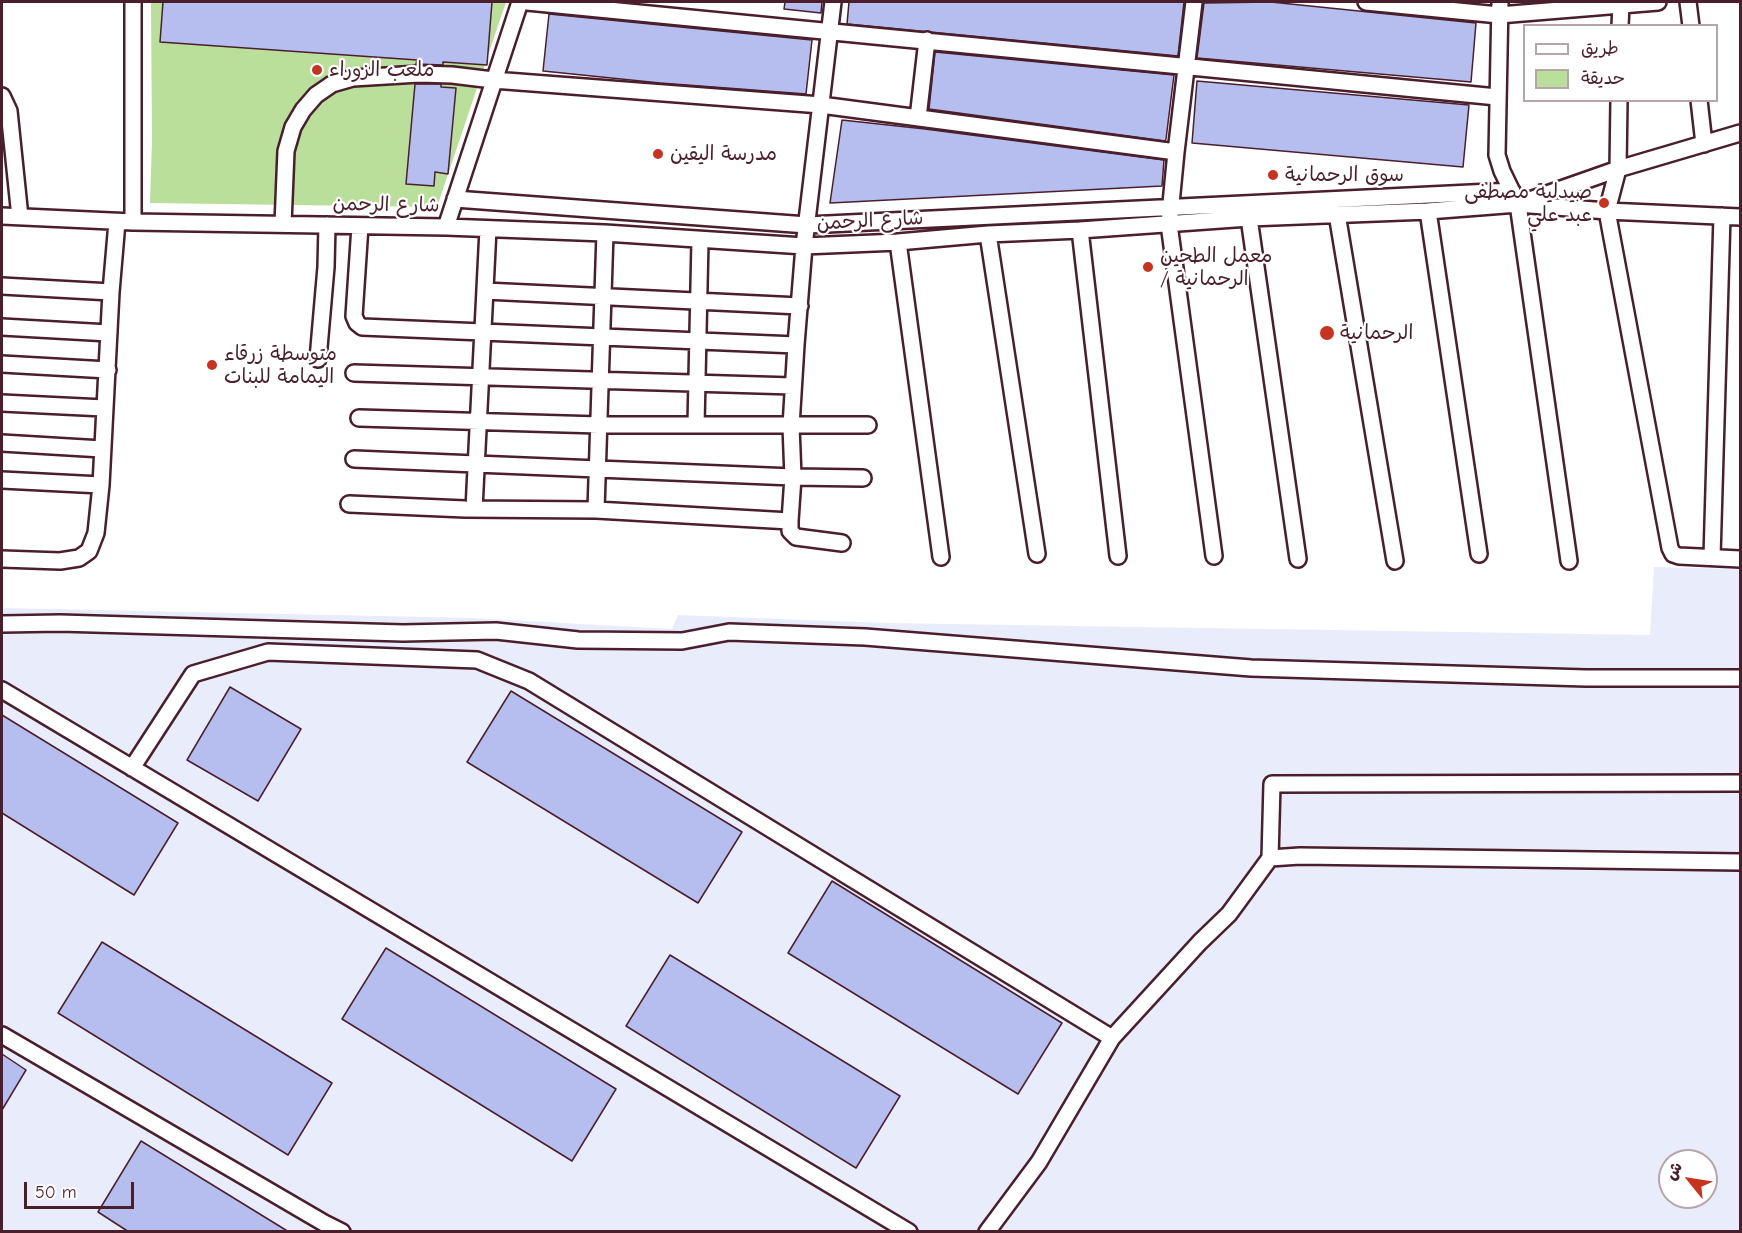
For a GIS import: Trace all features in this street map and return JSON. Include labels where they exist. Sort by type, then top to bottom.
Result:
[{"type":"street","points":[[133,2],[133,222]]},
{"type":"street","points":[[446,227],[520,2]]},
{"type":"street","points":[[527,2],[1497,97]]},
{"type":"street","points":[[834,2],[804,246],[791,426],[793,477],[790,531],[796,537],[842,543]]},
{"type":"street","points":[[1194,2],[1169,224],[1214,556]]},
{"type":"street","points":[[1366,2],[1500,8],[1658,2]]},
{"type":"street","points":[[1688,2],[1691,24]]},
{"type":"street","points":[[1620,24],[1621,4]]},
{"type":"street","points":[[1500,8],[1497,155],[1515,198],[1569,561]]},
{"type":"street","points":[[918,118],[927,40]]},
{"type":"street","points":[[284,225],[286,151],[293,127],[303,110],[316,95],[332,84],[353,78],[452,75],[821,105],[1176,152]]},
{"type":"street","points":[[2,96],[9,111],[20,217]]},
{"type":"street","points":[[1619,102],[1618,169],[1607,211],[1670,548],[1673,554],[1679,556],[1740,559]]},
{"type":"street","points":[[1699,102],[1704,144]]},
{"type":"street","points":[[455,199],[807,225],[1171,207],[1515,198],[1740,133]]},
{"type":"street","name":"شارع الرحمن","points":[[2,216],[117,222],[446,227],[605,233],[804,246],[898,242],[988,234],[1249,218],[1428,211],[1515,198],[1607,211],[1740,217]]},
{"type":"street","points":[[1428,211],[1479,555]]},
{"type":"street","points":[[1337,214],[1395,561]]},
{"type":"street","points":[[1712,557],[1722,216]]},
{"type":"street","points":[[1249,218],[1298,559]]},
{"type":"street","points":[[2,559],[60,561],[79,558],[89,552],[96,533],[117,222]]},
{"type":"street","points":[[318,359],[326,267],[327,225]]},
{"type":"street","points":[[360,226],[354,316],[362,327],[796,345]]},
{"type":"street","points":[[474,509],[488,230]]},
{"type":"street","points":[[1080,230],[1118,556]]},
{"type":"street","points":[[596,510],[605,233]]},
{"type":"street","points":[[988,234],[1037,554]]},
{"type":"street","points":[[696,425],[700,240]]},
{"type":"street","points":[[898,242],[941,558]]},
{"type":"street","points":[[2,286],[111,292]]},
{"type":"street","points":[[485,291],[800,306]]},
{"type":"street","points":[[2,327],[109,333]]},
{"type":"street","points":[[2,364],[108,370]]},
{"type":"street","points":[[354,373],[793,386]]},
{"type":"street","points":[[2,403],[105,408]]},
{"type":"street","points":[[359,418],[599,424],[868,425]]},
{"type":"street","points":[[2,444],[102,449]]},
{"type":"street","points":[[354,459],[862,478]]},
{"type":"street","points":[[2,480],[101,485]]},
{"type":"street","points":[[349,504],[474,509],[596,510],[790,521]]},
{"type":"street","points":[[2,624],[60,623],[403,633],[496,631],[578,640],[682,640],[729,632],[865,637],[1251,668],[1586,678],[1740,678]]},
{"type":"street","points":[[132,768],[193,674],[268,652],[477,660],[539,687],[1112,1038]]},
{"type":"street","points":[[2,690],[909,1232]]},
{"type":"street","points":[[987,1232],[1039,1162],[1112,1038],[1200,942],[1229,914],[1270,858],[1272,784],[1740,783]]},
{"type":"street","points":[[1270,858],[1300,856],[1740,862]]},
{"type":"street","points":[[2,1035],[342,1232]]},
{"type":"shaded area","points":[[1654,567],[1740,569],[1740,1231],[2,1232],[2,608],[472,618],[672,629],[678,615],[885,623],[1650,635]]},
{"type":"green space","name":"ملعب الزوراء","points":[[151,2],[506,2],[437,207],[150,203]]},
{"type":"building","points":[[163,2],[492,2],[487,65],[443,62],[443,65],[416,64],[417,60],[160,42]]},
{"type":"building","points":[[785,2],[822,2],[821,13],[784,9]]},
{"type":"building","points":[[849,2],[1184,2],[1178,56],[847,24]]},
{"type":"building","points":[[1271,2],[1476,23],[1471,82],[1197,58],[1204,3]]},
{"type":"building","points":[[549,14],[812,40],[806,94],[543,71]]},
{"type":"building","points":[[935,52],[1174,75],[1166,139],[1165,141],[929,109]]},
{"type":"building","points":[[1197,81],[1469,105],[1463,167],[1192,143]]},
{"type":"building","points":[[415,84],[441,84],[441,87],[456,88],[448,174],[435,172],[434,186],[406,184]]},
{"type":"building","points":[[842,120],[1164,160],[1162,186],[830,203]]},
{"type":"building","points":[[230,687],[301,729],[258,801],[187,760]]},
{"type":"building","points":[[511,691],[742,832],[698,903],[467,762]]},
{"type":"building","points":[[2,715],[178,823],[134,895],[2,813]]},
{"type":"building","points":[[832,881],[1062,1023],[1018,1094],[788,953]]},
{"type":"building","points":[[102,942],[332,1083],[288,1155],[58,1013]]},
{"type":"building","points":[[386,948],[616,1089],[572,1161],[342,1019]]},
{"type":"building","points":[[670,955],[900,1096],[856,1168],[626,1026]]},
{"type":"building","points":[[2,1054],[26,1070],[2,1110]]},
{"type":"building","points":[[141,1141],[289,1232],[129,1232],[98,1212]]},
{"type":"place","name":"ملعب الزوراء","points":[[317,70]]},
{"type":"place","name":"مدرسة اليقين","points":[[658,154]]},
{"type":"place","name":"سوق الرحمانية","points":[[1273,175]]},
{"type":"place","name":"صيدلية مصطفى عبد علي","points":[[1604,203]]},
{"type":"place","name":"معمل الطحين / الرحمانية","points":[[1148,267]]},
{"type":"place","name":"الرحمانية","points":[[1327,333]]},
{"type":"place","name":"متوسطة زرقاء اليمامة للبنات","points":[[212,365]]}]
